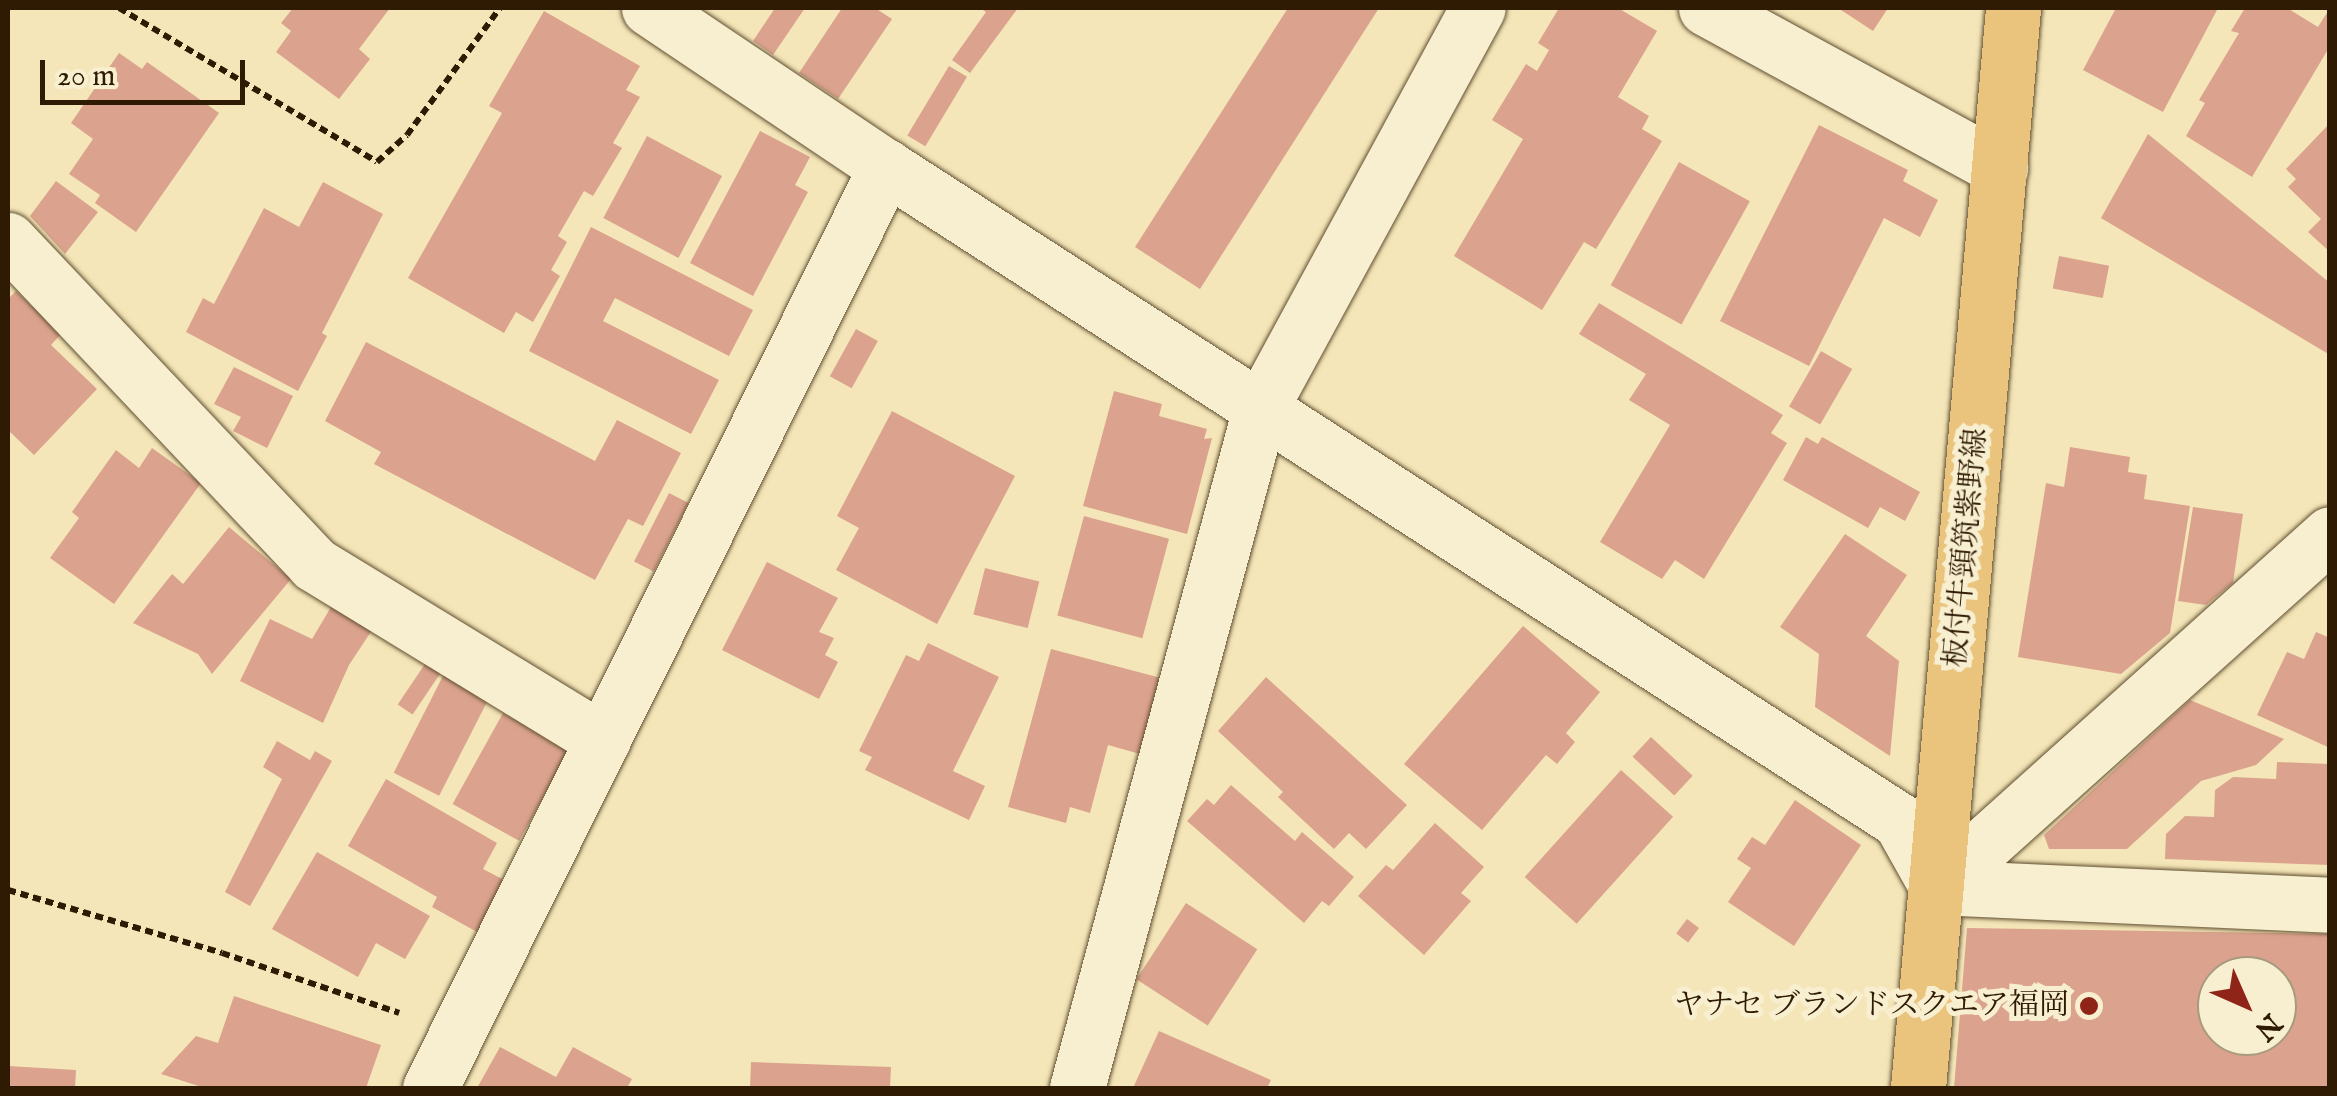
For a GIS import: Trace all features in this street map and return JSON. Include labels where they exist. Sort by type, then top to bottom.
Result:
[{"type":"main road","name":"板付牛頸筑紫野線","points":[[1918,1088],[2013,8]]},
{"type":"street","points":[[650,8],[886,167],[1900,821],[1937,887]]},
{"type":"street","points":[[1077,1088],[1260,409],[1478,8]]},
{"type":"street","points":[[1706,8],[2000,168]]},
{"type":"street","points":[[430,1088],[886,167]]},
{"type":"street","points":[[8,240],[314,564],[602,740]]},
{"type":"street","points":[[1937,887],[2330,534]]},
{"type":"street","points":[[1937,887],[2330,905]]},
{"type":"path","points":[[119,8],[377,162],[407,136],[500,8]]},
{"type":"path","points":[[8,890],[222,953],[457,1033]]},
{"type":"building","points":[[293,8],[390,8],[359,49],[370,59],[339,99],[276,52],[291,31],[281,23]]},
{"type":"building","points":[[775,8],[805,8],[773,55],[753,41]]},
{"type":"building","points":[[842,8],[875,8],[892,19],[838,99],[799,73]]},
{"type":"building","points":[[980,8],[1018,8],[970,73],[952,60],[986,12]]},
{"type":"building","points":[[1288,8],[1379,8],[1200,289],[1135,247]]},
{"type":"building","points":[[1559,8],[1618,8],[1657,31],[1618,97],[1649,116],[1642,129],[1662,141],[1596,249],[1584,242],[1542,310],[1454,256],[1523,139],[1492,120],[1526,64],[1537,71],[1549,50],[1538,43]]},
{"type":"building","points":[[1838,8],[1888,8],[1873,31]]},
{"type":"building","points":[[2116,8],[2218,8],[2163,112],[2083,70]]},
{"type":"building","points":[[2245,8],[2287,8],[2318,27],[2330,8],[2330,46],[2252,177],[2186,136],[2205,103],[2199,100],[2239,33],[2231,31]]},
{"type":"building","points":[[544,11],[640,66],[626,90],[640,97],[613,143],[622,148],[593,196],[584,191],[558,236],[567,242],[551,270],[560,276],[533,322],[516,312],[504,333],[408,278],[502,113],[489,106]]},
{"type":"building","points":[[119,53],[142,69],[147,62],[219,113],[136,232],[95,203],[100,195],[69,174],[93,139],[71,123]]},
{"type":"building","points":[[949,66],[967,77],[925,146],[907,135]]},
{"type":"building","points":[[2330,123],[2330,252],[2308,232],[2321,219],[2288,187],[2296,179],[2286,169]]},
{"type":"building","points":[[1819,125],[1908,170],[1903,181],[1938,200],[1920,237],[1884,218],[1809,366],[1720,321]]},
{"type":"building","points":[[760,131],[810,157],[795,185],[808,192],[753,296],[690,263]]},
{"type":"building","points":[[2148,134],[2330,283],[2330,355],[2101,218]]},
{"type":"building","points":[[647,136],[722,176],[678,258],[603,218]]},
{"type":"building","points":[[1679,162],[1750,201],[1681,325],[1611,285]]},
{"type":"building","points":[[56,181],[98,212],[65,254],[30,216]]},
{"type":"building","points":[[323,182],[383,214],[322,333],[327,336],[298,391],[186,332],[203,298],[214,304],[264,208],[299,227]]},
{"type":"building","points":[[591,227],[753,310],[729,356],[615,298],[603,321],[719,380],[691,434],[529,351]]},
{"type":"building","points":[[2059,256],[2109,266],[2103,298],[2053,288]]},
{"type":"building","points":[[16,291],[61,334],[51,345],[97,389],[34,455],[8,430],[8,299]]},
{"type":"building","points":[[1599,303],[1783,415],[1771,433],[1787,443],[1704,579],[1675,560],[1662,579],[1600,542],[1670,425],[1629,400],[1646,374],[1579,334]]},
{"type":"building","points":[[856,329],[878,341],[852,388],[830,376]]},
{"type":"building","points":[[366,342],[595,461],[617,420],[681,453],[643,526],[628,519],[595,580],[374,464],[381,452],[325,421]]},
{"type":"building","points":[[1821,351],[1852,369],[1820,424],[1789,406]]},
{"type":"building","points":[[234,367],[293,396],[267,448],[233,431],[241,417],[214,404]]},
{"type":"building","points":[[1114,391],[1162,404],[1159,416],[1207,429],[1204,439],[1212,438],[1187,534],[1083,506]]},
{"type":"building","points":[[892,411],[1015,476],[937,624],[836,570],[859,528],[837,516]]},
{"type":"building","points":[[1806,437],[1818,444],[1822,437],[1920,492],[1905,521],[1880,507],[1868,528],[1783,480]]},
{"type":"building","points":[[2070,447],[2130,457],[2128,472],[2147,475],[2144,499],[2190,506],[2170,633],[2121,674],[2018,657],[2046,483],[2064,487]]},
{"type":"building","points":[[152,448],[201,483],[114,604],[50,558],[79,518],[72,512],[116,450],[139,468]]},
{"type":"building","points":[[669,493],[689,503],[654,572],[634,562]]},
{"type":"building","points":[[2193,507],[2243,514],[2233,583],[2206,605],[2178,601]]},
{"type":"building","points":[[1084,516],[1169,539],[1142,638],[1057,615]]},
{"type":"building","points":[[229,527],[291,579],[212,674],[198,654],[133,623],[172,574],[183,584]]},
{"type":"building","points":[[1845,534],[1907,575],[1866,636],[1899,661],[1890,756],[1815,707],[1819,654],[1780,627]]},
{"type":"building","points":[[767,562],[838,598],[819,632],[834,638],[825,655],[838,662],[819,699],[722,650]]},
{"type":"building","points":[[985,568],[1039,582],[1028,628],[973,615]]},
{"type":"building","points":[[337,597],[376,624],[349,665],[323,723],[240,681],[270,619],[312,639]]},
{"type":"building","points":[[1523,626],[1600,692],[1566,733],[1575,742],[1557,764],[1546,755],[1482,830],[1404,764]]},
{"type":"building","points":[[2316,632],[2330,638],[2330,748],[2257,715],[2287,652],[2304,659]]},
{"type":"building","points":[[928,643],[999,677],[953,771],[985,786],[969,820],[865,770],[872,757],[859,751],[906,655],[919,661]]},
{"type":"building","points":[[1051,649],[1161,678],[1140,754],[1108,745],[1090,813],[1070,807],[1066,823],[1008,807]]},
{"type":"building","points":[[429,658],[444,668],[413,714],[398,704]]},
{"type":"building","points":[[445,672],[490,695],[439,796],[394,773]]},
{"type":"building","points":[[1266,677],[1407,805],[1366,849],[1349,833],[1334,849],[1278,797],[1283,792],[1218,731]]},
{"type":"building","points":[[2190,700],[2284,739],[2256,765],[2201,781],[2127,849],[2049,849],[2044,835]]},
{"type":"building","points":[[503,713],[569,750],[519,841],[453,804]]},
{"type":"building","points":[[1651,737],[1693,776],[1674,796],[1633,757]]},
{"type":"building","points":[[277,741],[310,760],[315,751],[332,761],[250,906],[225,892],[282,779],[263,767]]},
{"type":"building","points":[[2277,762],[2330,764],[2330,865],[2165,859],[2166,834],[2185,816],[2214,817],[2215,790],[2233,777],[2276,779]]},
{"type":"building","points":[[1621,770],[1673,817],[1577,924],[1525,877]]},
{"type":"building","points":[[386,779],[497,843],[483,869],[506,881],[477,932],[432,907],[437,897],[348,846]]},
{"type":"building","points":[[1231,785],[1295,841],[1302,832],[1354,877],[1329,906],[1322,901],[1304,923],[1187,821],[1207,799],[1214,805]]},
{"type":"building","points":[[1795,800],[1861,845],[1794,946],[1728,902],[1751,868],[1737,859],[1752,837],[1765,845]]},
{"type":"building","points":[[1435,823],[1484,867],[1461,893],[1471,901],[1424,955],[1358,896],[1386,865],[1393,870]]},
{"type":"building","points":[[317,852],[430,916],[405,959],[376,943],[358,977],[272,929]]},
{"type":"building","points":[[1186,903],[1257,949],[1208,1026],[1136,979]]},
{"type":"building","points":[[1687,919],[1699,928],[1688,942],[1676,933]]},
{"type":"building","name":"ヤナセ ブランドスクエア福岡","points":[[1967,928],[2330,934],[2330,1088],[1954,1088]]},
{"type":"building","points":[[234,996],[381,1045],[366,1088],[205,1088],[161,1074],[196,1036],[218,1043]]},
{"type":"building","points":[[1159,1031],[1271,1080],[1267,1088],[1133,1088]]},
{"type":"building","points":[[500,1047],[556,1077],[573,1047],[632,1079],[627,1088],[477,1088]]},
{"type":"building","points":[[751,1062],[891,1067],[890,1088],[750,1088]]},
{"type":"building","points":[[8,1066],[76,1070],[75,1088],[8,1088]]},
{"type":"place","name":"ヤナセ ブランドスクエア福岡","points":[[2089,1006]]}]
